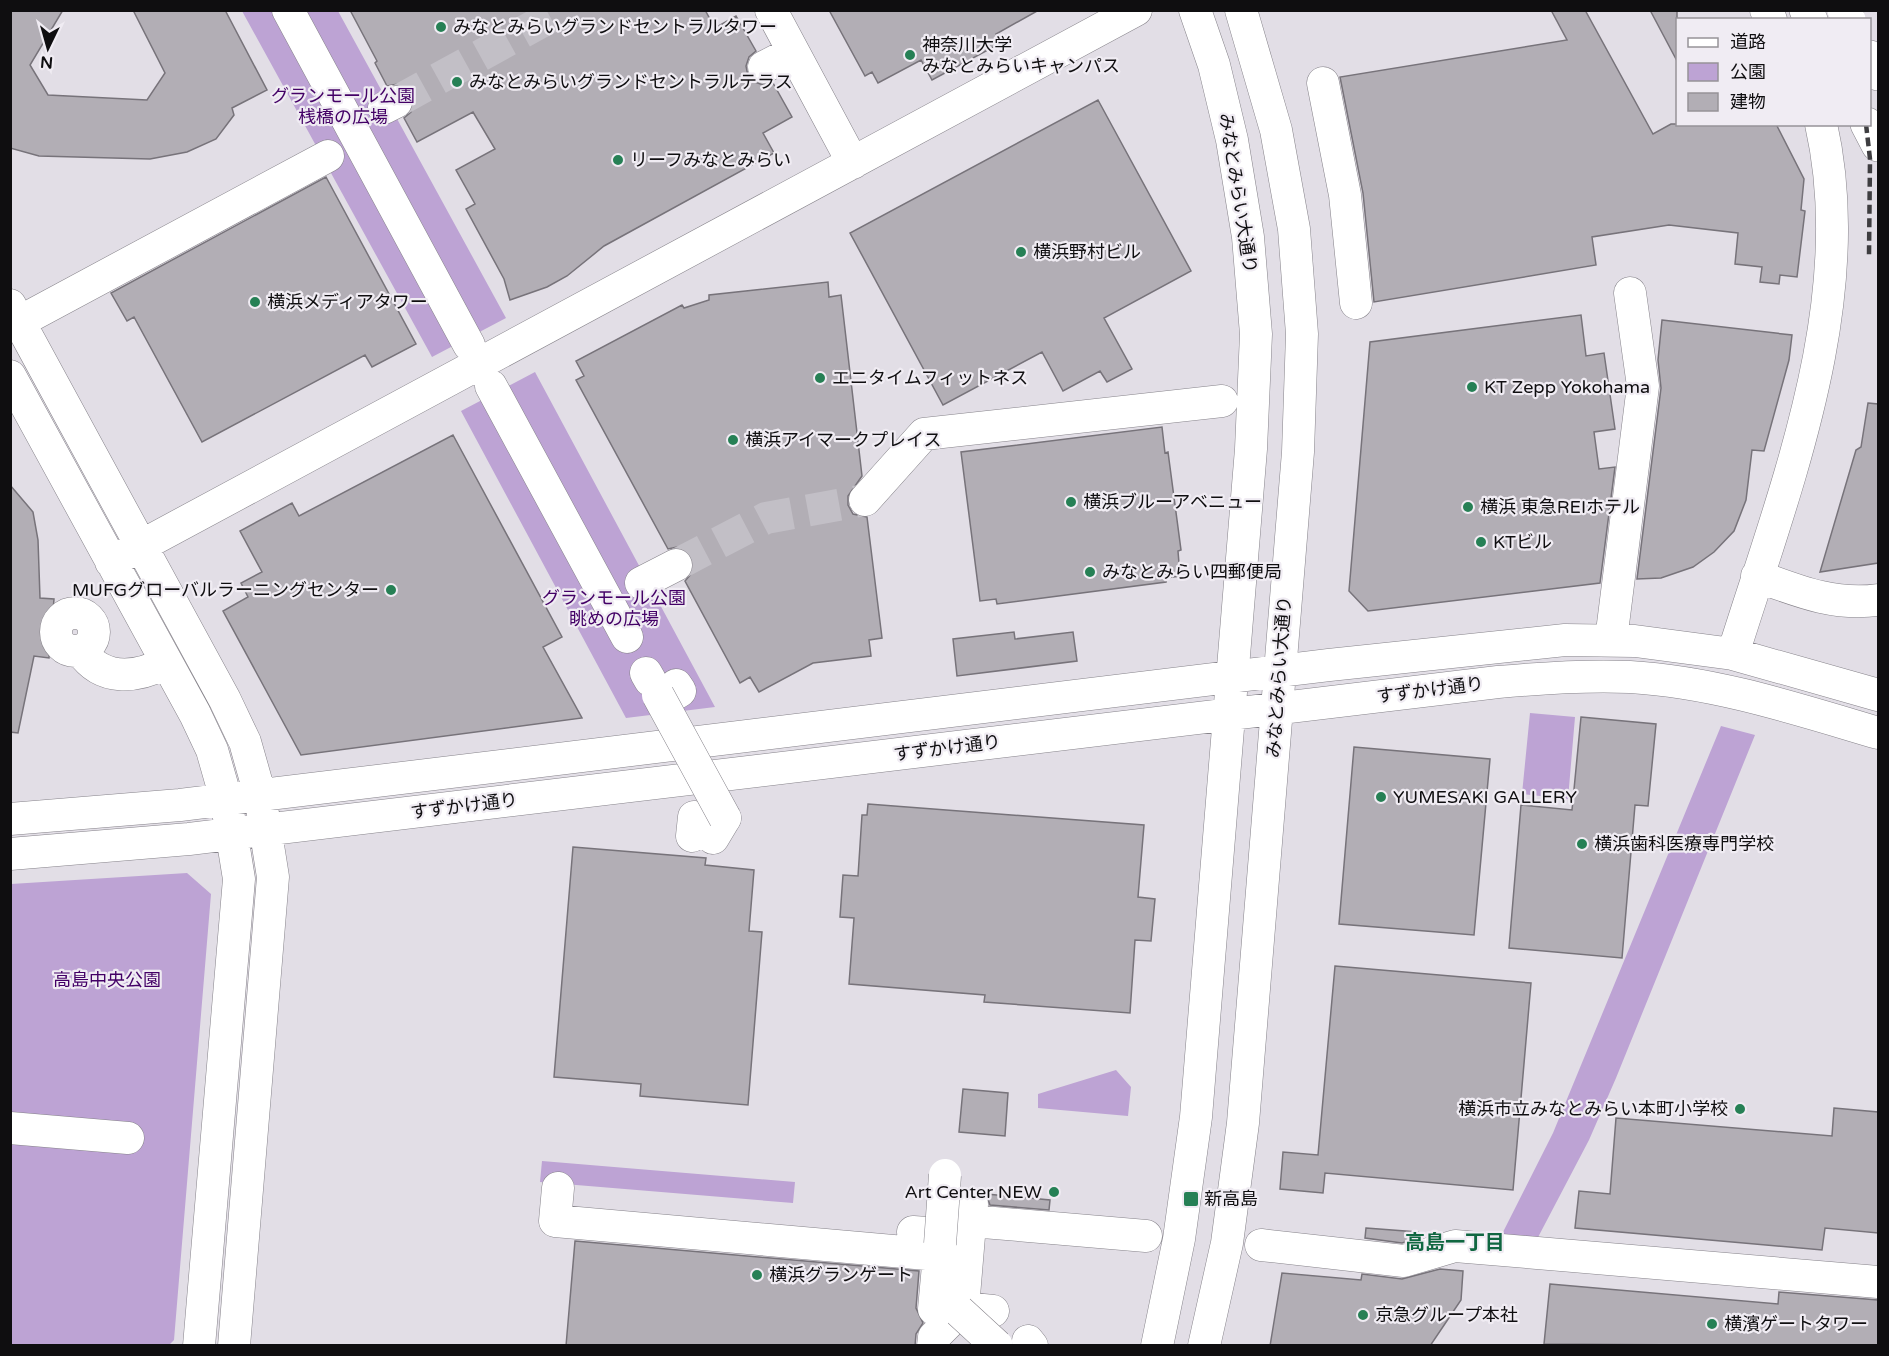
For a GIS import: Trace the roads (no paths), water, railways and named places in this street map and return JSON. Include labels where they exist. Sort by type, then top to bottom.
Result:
[{"type":"highway","points":[[1868,126],[1878,145]]},
{"type":"street","points":[[288,10],[469,345]]},
{"type":"street","points":[[771,10],[853,163]]},
{"type":"street","points":[[111,562],[1136,10]]},
{"type":"street","name":"みなとみらい大通り","points":[[1157,1346],[1179,1239],[1196,1117],[1251,449],[1256,334],[1248,237],[1232,140],[1214,65],[1195,10]]},
{"type":"street","name":"みなとみらい大通り","points":[[1204,1346],[1227,1243],[1243,1123],[1298,452],[1302,333],[1294,229],[1276,130],[1241,10]]},
{"type":"street","points":[[764,67],[793,52]]},
{"type":"street","points":[[1323,83],[1351,194],[1356,303]]},
{"type":"street","points":[[1733,654],[1811,392],[1826,308],[1834,209],[1829,161],[1821,126]]},
{"type":"street","points":[[234,1346],[267,975],[273,877],[260,795],[245,742],[225,700],[141,546],[22,309],[328,156]]},
{"type":"street","points":[[1611,640],[1643,386],[1630,293]]},
{"type":"street","points":[[10,376],[212,750],[233,834],[239,879],[233,972],[199,1346]]},
{"type":"street","points":[[491,386],[645,667],[706,827]]},
{"type":"street","points":[[865,500],[924,434],[1222,401]]},
{"type":"street","points":[[641,582],[676,565]]},
{"type":"street","points":[[1757,576],[1825,600],[1861,603],[1878,600]]},
{"type":"street","points":[[1681,646],[1719,632],[1740,617],[1748,607]]},
{"type":"street","name":"すずかけ通り","points":[[10,819],[226,799],[1509,644],[1611,640],[1681,646],[1733,654],[1878,695]]},
{"type":"street","points":[[81,651],[99,670],[111,674],[137,674],[166,663]]},
{"type":"street","name":"すずかけ通り","points":[[10,854],[233,834],[1505,681],[1565,677],[1630,677],[1727,691],[1878,733]]},
{"type":"street","points":[[10,1128],[128,1138]]},
{"type":"street","points":[[933,1346],[934,1337],[949,1308],[959,1216],[945,1175]]},
{"type":"street","points":[[939,1249],[570,1204],[959,1216],[1146,1236]]},
{"type":"street","points":[[949,1308],[939,1249],[959,1216]]},
{"type":"street","points":[[1261,1245],[1404,1261],[1455,1246],[1878,1282]]},
{"type":"street","points":[[949,1308],[958,1311],[997,1346]]},
{"type":"tunnel","points":[[396,102],[563,10]]},
{"type":"tunnel","points":[[676,565],[766,518],[865,500]]},
{"type":"railway","points":[[1845,10],[1847,18]]},
{"type":"railway","points":[[1866,126],[1870,159],[1869,255]]},
{"type":"place","name":"みなとみらいグランドセントラルタワー","points":[[441,27]]},
{"type":"place","name":"神奈川大学 みなとみらいキャンパス","points":[[910,55]]},
{"type":"place","name":"みなとみらいグランドセントラルテラス","points":[[457,82]]},
{"type":"place","name":"リーフみなとみらい","points":[[618,160]]},
{"type":"place","name":"横浜野村ビル","points":[[1021,252]]},
{"type":"place","name":"横浜メディアタワー","points":[[255,302]]},
{"type":"place","name":"エニタイムフィットネス","points":[[820,378]]},
{"type":"place","name":"KT Zepp Yokohama","points":[[1472,387]]},
{"type":"place","name":"横浜アイマークプレイス","points":[[733,440]]},
{"type":"place","name":"横浜ブルーアベニュー","points":[[1071,502]]},
{"type":"place","name":"横浜 東急REIホテル","points":[[1468,507]]},
{"type":"place","name":"KTビル","points":[[1481,542]]},
{"type":"place","name":"みなとみらい四郵便局","points":[[1090,572]]},
{"type":"place","name":"MUFGグローバルラーニングセンター","points":[[391,590]]},
{"type":"place","name":"YUMESAKI GALLERY","points":[[1381,797]]},
{"type":"place","name":"横浜歯科医療専門学校","points":[[1582,844]]},
{"type":"place","name":"横浜市立みなとみらい本町小学校","points":[[1740,1109]]},
{"type":"place","name":"Art Center NEW","points":[[1054,1192]]},
{"type":"place","name":"新高島","points":[[1191,1199]]},
{"type":"place","name":"横浜グランゲート","points":[[757,1275]]},
{"type":"place","name":"京急グループ本社","points":[[1363,1315]]},
{"type":"place","name":"横濱ゲートタワー","points":[[1712,1324]]},
{"type":"district","name":"高島一丁目","points":[[1455,1242]]},
{"type":"park label","name":"グランモール公園 桟橋の広場","points":[[343,106]]},
{"type":"park label","name":"グランモール公園 眺めの広場","points":[[614,608]]},
{"type":"park label","name":"高島中央公園","points":[[107,980]]}]
